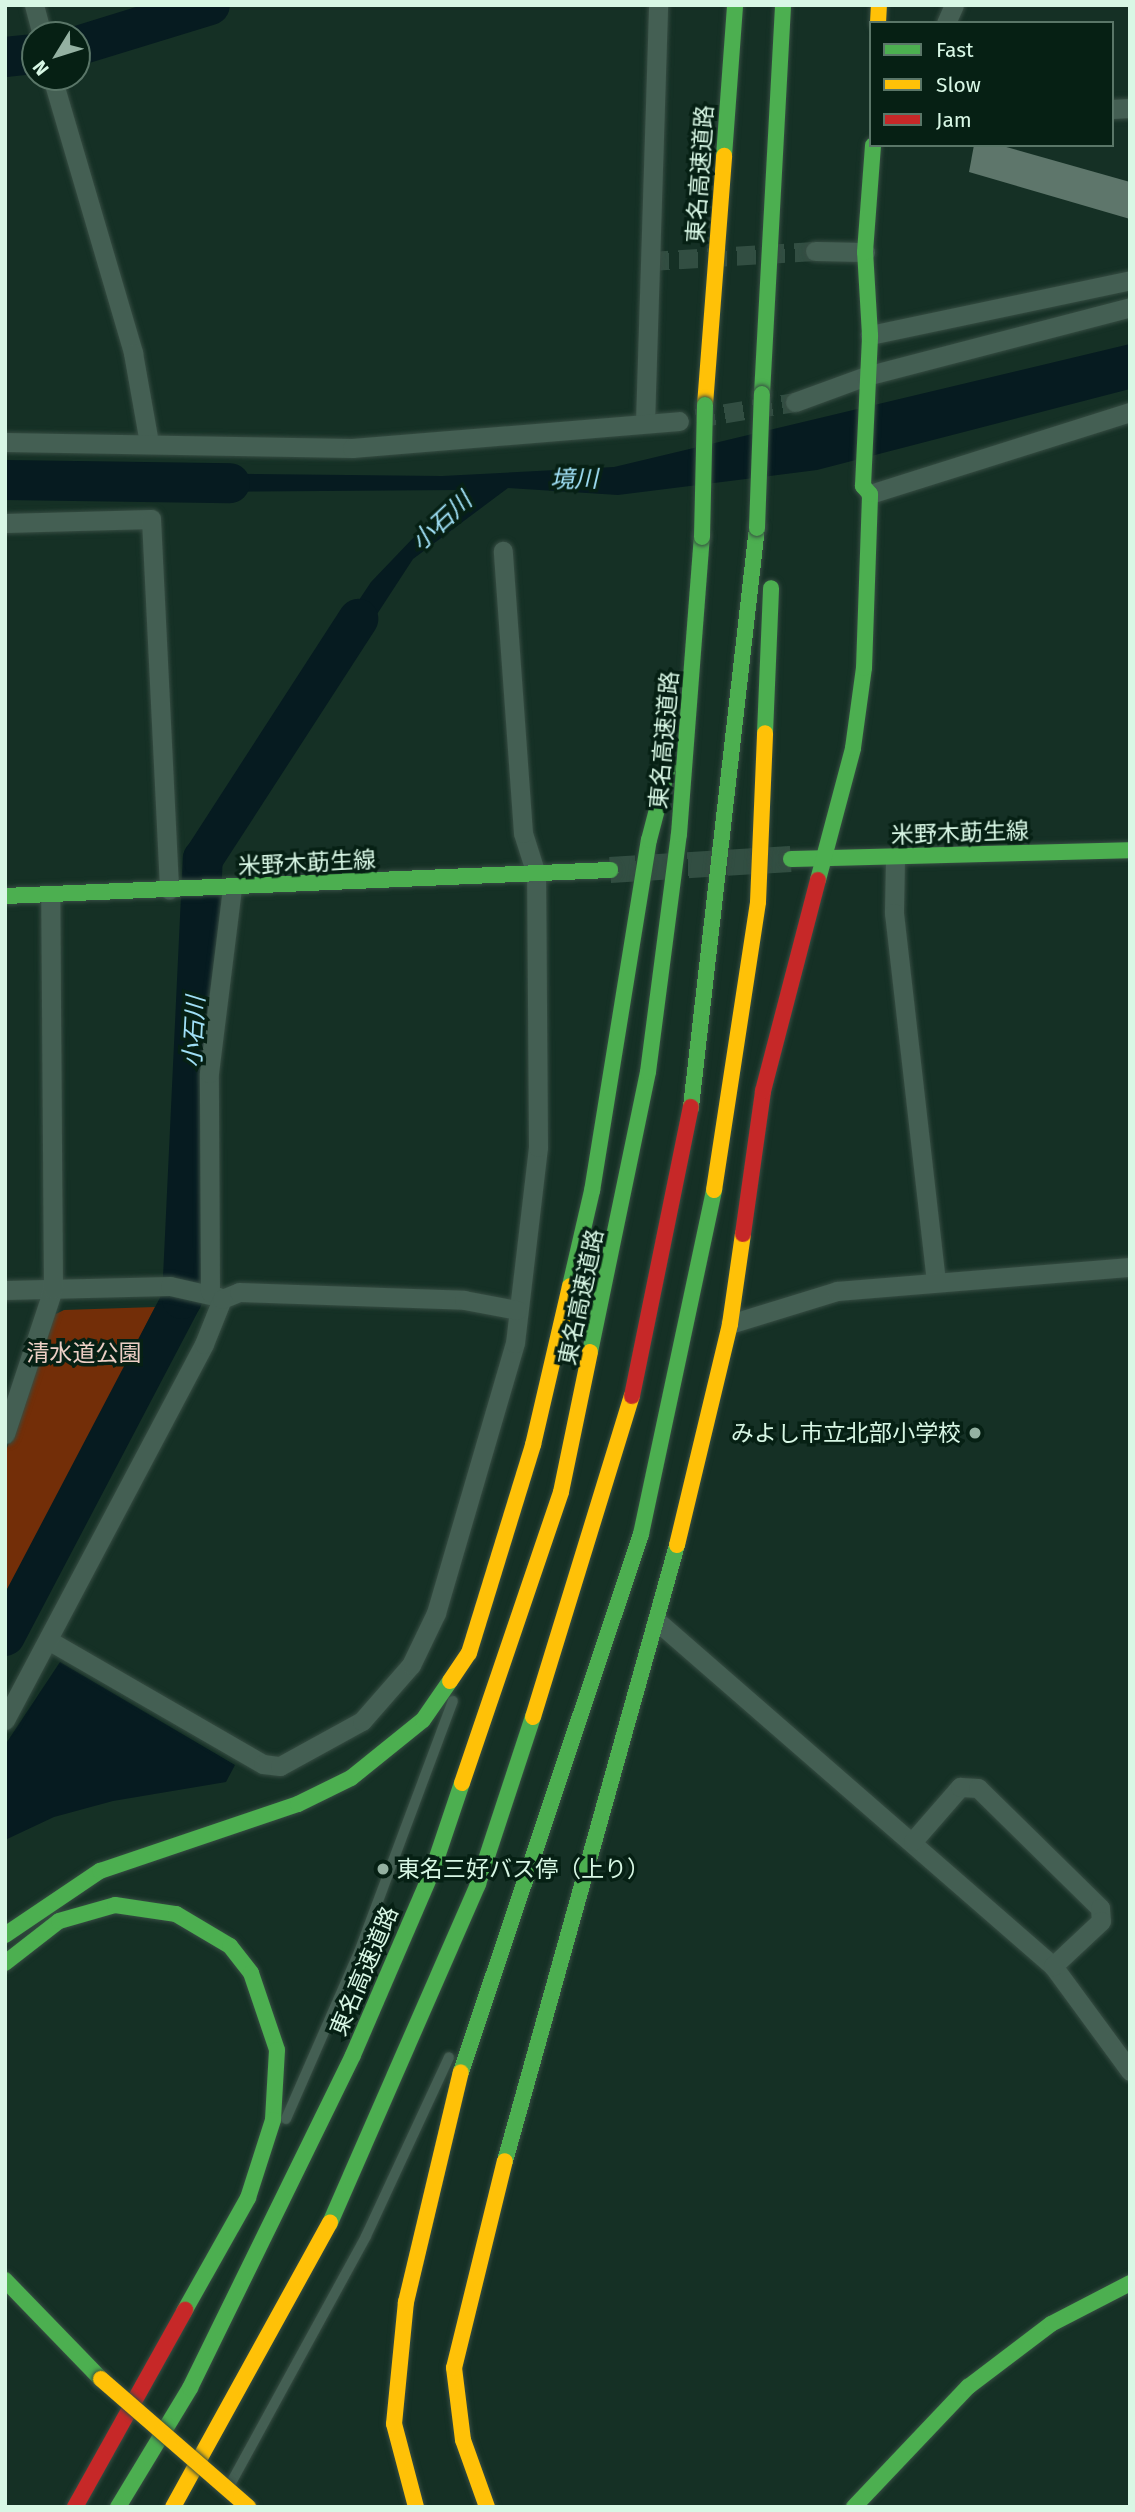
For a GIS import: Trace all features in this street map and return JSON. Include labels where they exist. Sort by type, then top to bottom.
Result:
[{"type":"main road","name":"東名高速道路","points":[[118,2507],[190,2388],[353,2055],[433,1869],[561,1492],[648,1072],[693,667],[702,537],[705,405],[735,5]]},
{"type":"main road","points":[[173,2507],[322,2241],[399,2077],[506,1805],[605,1499],[653,1317],[691,1105],[779,396],[768,308],[783,5]]},
{"type":"main road","points":[[486,2507],[463,2440],[454,2368],[483,2238],[659,1622],[730,1324],[763,1091],[827,857],[864,668],[866,376],[870,335],[865,252],[873,147]]},
{"type":"main road","points":[[416,2507],[394,2424],[406,2302],[446,2118],[492,1965],[641,1534],[723,1150],[758,901],[764,527]]},
{"type":"main road","points":[[5,1935],[100,1871],[298,1804],[351,1778],[423,1720],[469,1653],[533,1445],[592,1191],[649,840],[693,667]]},
{"type":"main road","name":"米野木莇生線","points":[[791,859],[895,859],[1130,849]]},
{"type":"main road","name":"米野木莇生線","points":[[5,896],[231,889],[610,870]]},
{"type":"main road","points":[[5,1963],[60,1921],[115,1905],[176,1914],[230,1947],[264,1997],[277,2050],[273,2120],[248,2199],[75,2507]]},
{"type":"main road","points":[[5,2280],[101,2379],[248,2507]]},
{"type":"main road","points":[[858,2505],[922,2430],[1000,2361],[1051,2324],[1130,2283]]},
{"type":"main road","points":[[105,2410],[211,2502]]},
{"type":"street","points":[[645,424],[658,5]]},
{"type":"street","points":[[947,21],[954,5]]},
{"type":"street","points":[[56,91],[133,353],[149,443]]},
{"type":"street","points":[[815,251],[865,252]]},
{"type":"street","points":[[870,335],[1130,280]]},
{"type":"street","points":[[779,396],[1130,307]]},
{"type":"street","points":[[867,490],[1130,412]]},
{"type":"street","points":[[5,442],[352,448],[680,421]]},
{"type":"street","points":[[5,523],[151,519],[173,890]]},
{"type":"street","points":[[48,1640],[263,1764],[280,1766],[341,1736],[411,1665],[436,1613],[515,1343],[538,1147],[536,874],[523,832],[503,551]]},
{"type":"street","points":[[895,859],[894,913],[936,1281]]},
{"type":"street","points":[[5,1720],[48,1640],[210,1293],[209,1073],[231,889]]},
{"type":"street","points":[[5,1434],[53,1289],[50,895]]},
{"type":"street","points":[[730,1324],[837,1291],[936,1281],[1130,1268]]},
{"type":"street","points":[[5,1290],[170,1286],[210,1293],[451,1300],[517,1310]]},
{"type":"street","points":[[659,1622],[1053,1966],[1130,2071]]},
{"type":"street","points":[[912,1841],[960,1787],[978,1788],[1100,1908],[1101,1921],[1053,1966]]},
{"type":"lane","points":[[248,2199],[359,1952],[469,1653]]},
{"type":"lane","points":[[211,2502],[366,2236],[492,1965]]},
{"type":"green space","name":"清水道公園","points":[[155,1307],[47,1521],[5,1593],[5,1454],[50,1317],[64,1310]]},
{"type":"water","points":[[1130,344],[1130,389],[817,470],[618,495],[508,488],[413,559],[340,671],[319,660],[371,582],[459,490],[177,492],[176,473],[442,476],[614,467]]},
{"type":"water","points":[[60,1662],[235,1765],[226,1782],[113,1801],[54,1817],[5,1840],[5,1745]]},
{"type":"building","points":[[974,147],[1006,147],[1130,182],[1130,219],[969,172]]},
{"type":"waterway","points":[[91,42],[210,5]]},
{"type":"waterway","points":[[5,57],[21,55]]},
{"type":"waterway","name":"境川","points":[[5,480],[230,483]]},
{"type":"waterway","name":"小石川","points":[[5,1636],[182,1299],[203,859],[358,619]]},
{"type":"tunnel","points":[[650,261],[815,251]]},
{"type":"tunnel","points":[[696,418],[795,402]]},
{"type":"tunnel","points":[[610,870],[791,859]]},
{"type":"traffic: fast","points":[[724,156],[735,5]]},
{"type":"traffic: fast","points":[[762,394],[783,5]]},
{"type":"traffic: fast","points":[[818,880],[853,748],[864,668],[870,494],[863,486],[870,335],[865,252],[873,147]]},
{"type":"traffic: fast","points":[[757,528],[762,394]]},
{"type":"traffic: fast","points":[[702,537],[705,405]]},
{"type":"traffic: fast","points":[[691,1107],[757,528]]},
{"type":"traffic: fast","points":[[590,1352],[648,1072],[679,834],[702,537]]},
{"type":"traffic: fast","points":[[765,733],[771,588]]},
{"type":"traffic: fast","points":[[570,1286],[592,1191],[649,840],[668,767]]},
{"type":"traffic: fast","points":[[791,859],[1130,850]]},
{"type":"traffic: fast","points":[[5,896],[610,870]]},
{"type":"traffic: fast","points":[[461,2072],[641,1534],[714,1190]]},
{"type":"traffic: fast","points":[[505,2161],[677,1545]]},
{"type":"traffic: fast","points":[[5,1935],[100,1871],[298,1804],[351,1778],[423,1720],[450,1681]]},
{"type":"traffic: fast","points":[[330,2223],[478,1884],[533,1717]]},
{"type":"traffic: fast","points":[[118,2507],[190,2388],[353,2055],[433,1869],[462,1783]]},
{"type":"traffic: fast","points":[[5,1963],[59,1921],[115,1905],[176,1914],[230,1946],[251,1973],[277,2050],[273,2120],[248,2198],[185,2310]]},
{"type":"traffic: fast","points":[[5,2280],[101,2379]]},
{"type":"traffic: fast","points":[[854,2507],[968,2387],[1051,2324],[1130,2283]]},
{"type":"traffic: slow","points":[[878,21],[879,5]]},
{"type":"traffic: slow","points":[[705,405],[724,156]]},
{"type":"traffic: slow","points":[[714,1190],[758,902],[765,733]]},
{"type":"traffic: slow","points":[[677,1545],[730,1324],[743,1234]]},
{"type":"traffic: slow","points":[[450,1681],[469,1653],[533,1445],[570,1286]]},
{"type":"traffic: slow","points":[[462,1783],[561,1492],[590,1352]]},
{"type":"traffic: slow","points":[[533,1717],[632,1396]]},
{"type":"traffic: slow","points":[[416,2507],[394,2424],[406,2302],[461,2072]]},
{"type":"traffic: slow","points":[[487,2507],[463,2440],[454,2368],[505,2161]]},
{"type":"traffic: slow","points":[[173,2507],[330,2223]]},
{"type":"traffic: slow","points":[[101,2379],[248,2507]]},
{"type":"traffic: jam","points":[[743,1234],[763,1091],[818,880]]},
{"type":"traffic: jam","points":[[632,1396],[691,1107]]},
{"type":"traffic: jam","points":[[75,2507],[185,2310]]},
{"type":"place","name":"みよし市立北部小学校","points":[[975,1433]]},
{"type":"place","name":"東名三好バス停（上り）","points":[[383,1869]]}]
